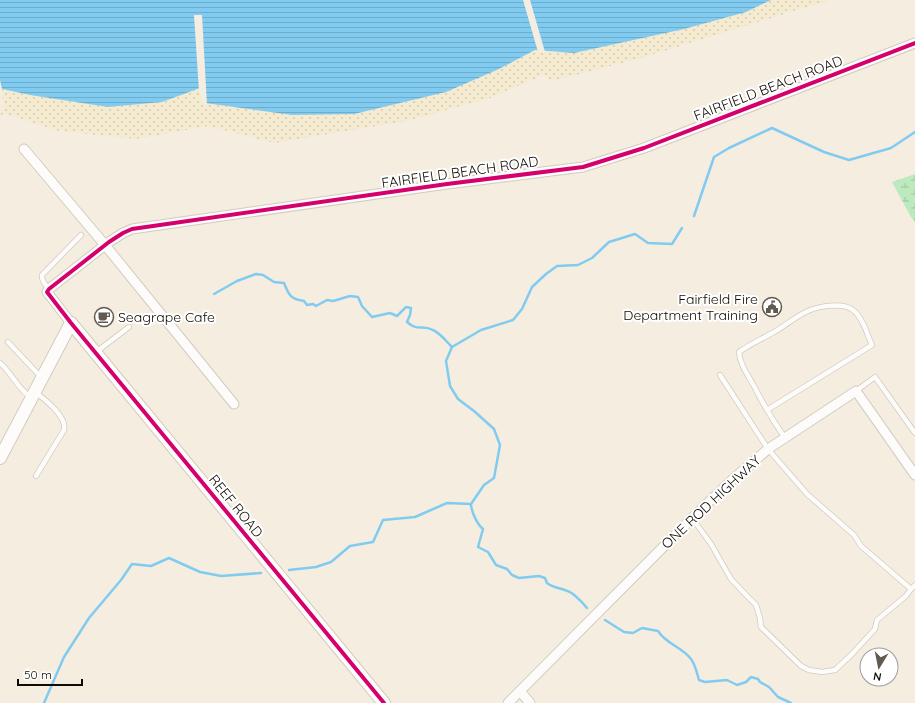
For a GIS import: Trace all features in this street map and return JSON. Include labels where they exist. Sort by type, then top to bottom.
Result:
[{"type":"street","name":"FAIRFIELD BEACH ROAD","points":[[49,289],[105,245],[132,229],[416,188],[583,167],[644,148],[915,43]]},
{"type":"street","points":[[24,149],[105,245],[234,404]]},
{"type":"street","points":[[0,458],[71,323],[47,292],[49,289]]},
{"type":"street","name":"REEF ROAD","points":[[71,323],[384,703]]},
{"type":"street","points":[[856,391],[915,475]]},
{"type":"street","name":"ONE ROD HIGHWAY","points":[[508,703],[692,518],[732,480],[768,449],[856,391]]},
{"type":"street","points":[[520,691],[530,703]]},
{"type":"lane","points":[[49,289],[41,278],[42,275],[80,235]]},
{"type":"lane","points":[[767,410],[872,345],[862,322],[853,310],[841,306],[827,306],[808,311],[772,333],[750,344],[739,352],[740,360],[767,410],[784,438]]},
{"type":"lane","points":[[96,352],[129,327]]},
{"type":"lane","points":[[8,342],[42,378]]},
{"type":"lane","points":[[0,363],[15,379],[24,394],[33,395],[45,400],[62,418],[65,426],[36,476]]},
{"type":"lane","points":[[692,518],[704,534],[732,579],[756,605],[761,627],[789,656],[801,666],[809,670],[822,672],[835,670],[875,629],[877,620],[906,596],[913,587],[861,546],[854,535],[807,494],[768,449],[720,375]]},
{"type":"lane","points":[[856,391],[876,377],[915,433]]},
{"type":"green space","points":[[915,174],[915,222],[892,182]]},
{"type":"sand","points":[[771,0],[830,0],[641,58],[552,81],[544,75],[490,98],[406,121],[274,143],[208,126],[136,139],[59,131],[4,113],[0,116],[0,105],[3,111],[2,89],[30,95],[162,102],[200,87],[499,69],[535,50],[574,53],[746,12]]},
{"type":"water","points":[[0,0],[771,0],[746,12],[684,29],[574,53],[535,50],[499,69],[446,92],[354,114],[292,115],[205,103],[200,88],[162,102],[108,107],[30,95],[2,89],[0,80]]},
{"type":"pier","points":[[523,0],[530,0],[545,52],[538,52]]},
{"type":"pier","points":[[194,15],[202,15],[207,105],[203,104],[199,91]]},
{"type":"waterway","points":[[694,216],[714,157],[729,148],[772,128],[824,152],[849,160],[891,148],[915,132]]},
{"type":"waterway","points":[[289,570],[316,567],[331,562],[350,546],[373,542],[383,520],[415,517],[447,503],[471,504],[484,485],[494,478],[500,445],[494,429],[458,399],[450,386],[446,361],[452,347],[481,330],[513,320],[522,309],[532,287],[557,266],[578,265],[592,258],[609,242],[635,234],[648,243],[672,244],[682,228]]},
{"type":"waterway","points":[[214,294],[237,281],[256,274],[263,275],[274,282],[284,283],[287,291],[293,298],[304,301],[307,305],[313,304],[316,306],[327,300],[333,301],[350,296],[358,297],[362,306],[372,317],[390,313],[397,316],[406,307],[411,308],[407,322],[414,327],[429,328],[436,331],[452,347]]},
{"type":"waterway","points":[[471,505],[475,518],[483,529],[478,547],[488,552],[496,565],[507,569],[512,575],[519,578],[539,576],[545,578],[547,583],[550,585],[573,594],[587,608]]},
{"type":"waterway","points":[[44,703],[64,657],[89,618],[121,580],[132,564],[151,566],[169,558],[200,572],[221,576],[261,573]]},
{"type":"waterway","points":[[605,620],[624,632],[633,633],[642,628],[658,631],[665,639],[683,651],[691,659],[695,666],[699,680],[705,682],[727,680],[737,685],[746,682],[751,677],[758,679],[760,682],[769,687],[778,697],[791,703]]},
{"type":"cycle path","points":[[384,703],[71,323],[47,292],[49,289],[109,242],[132,229],[447,184],[583,167],[644,148],[915,43]]},
{"type":"place","name":"Fairfield Fire Department Training","points":[[772,307]]},
{"type":"place","name":"Seagrape Cafe","points":[[104,317]]}]
